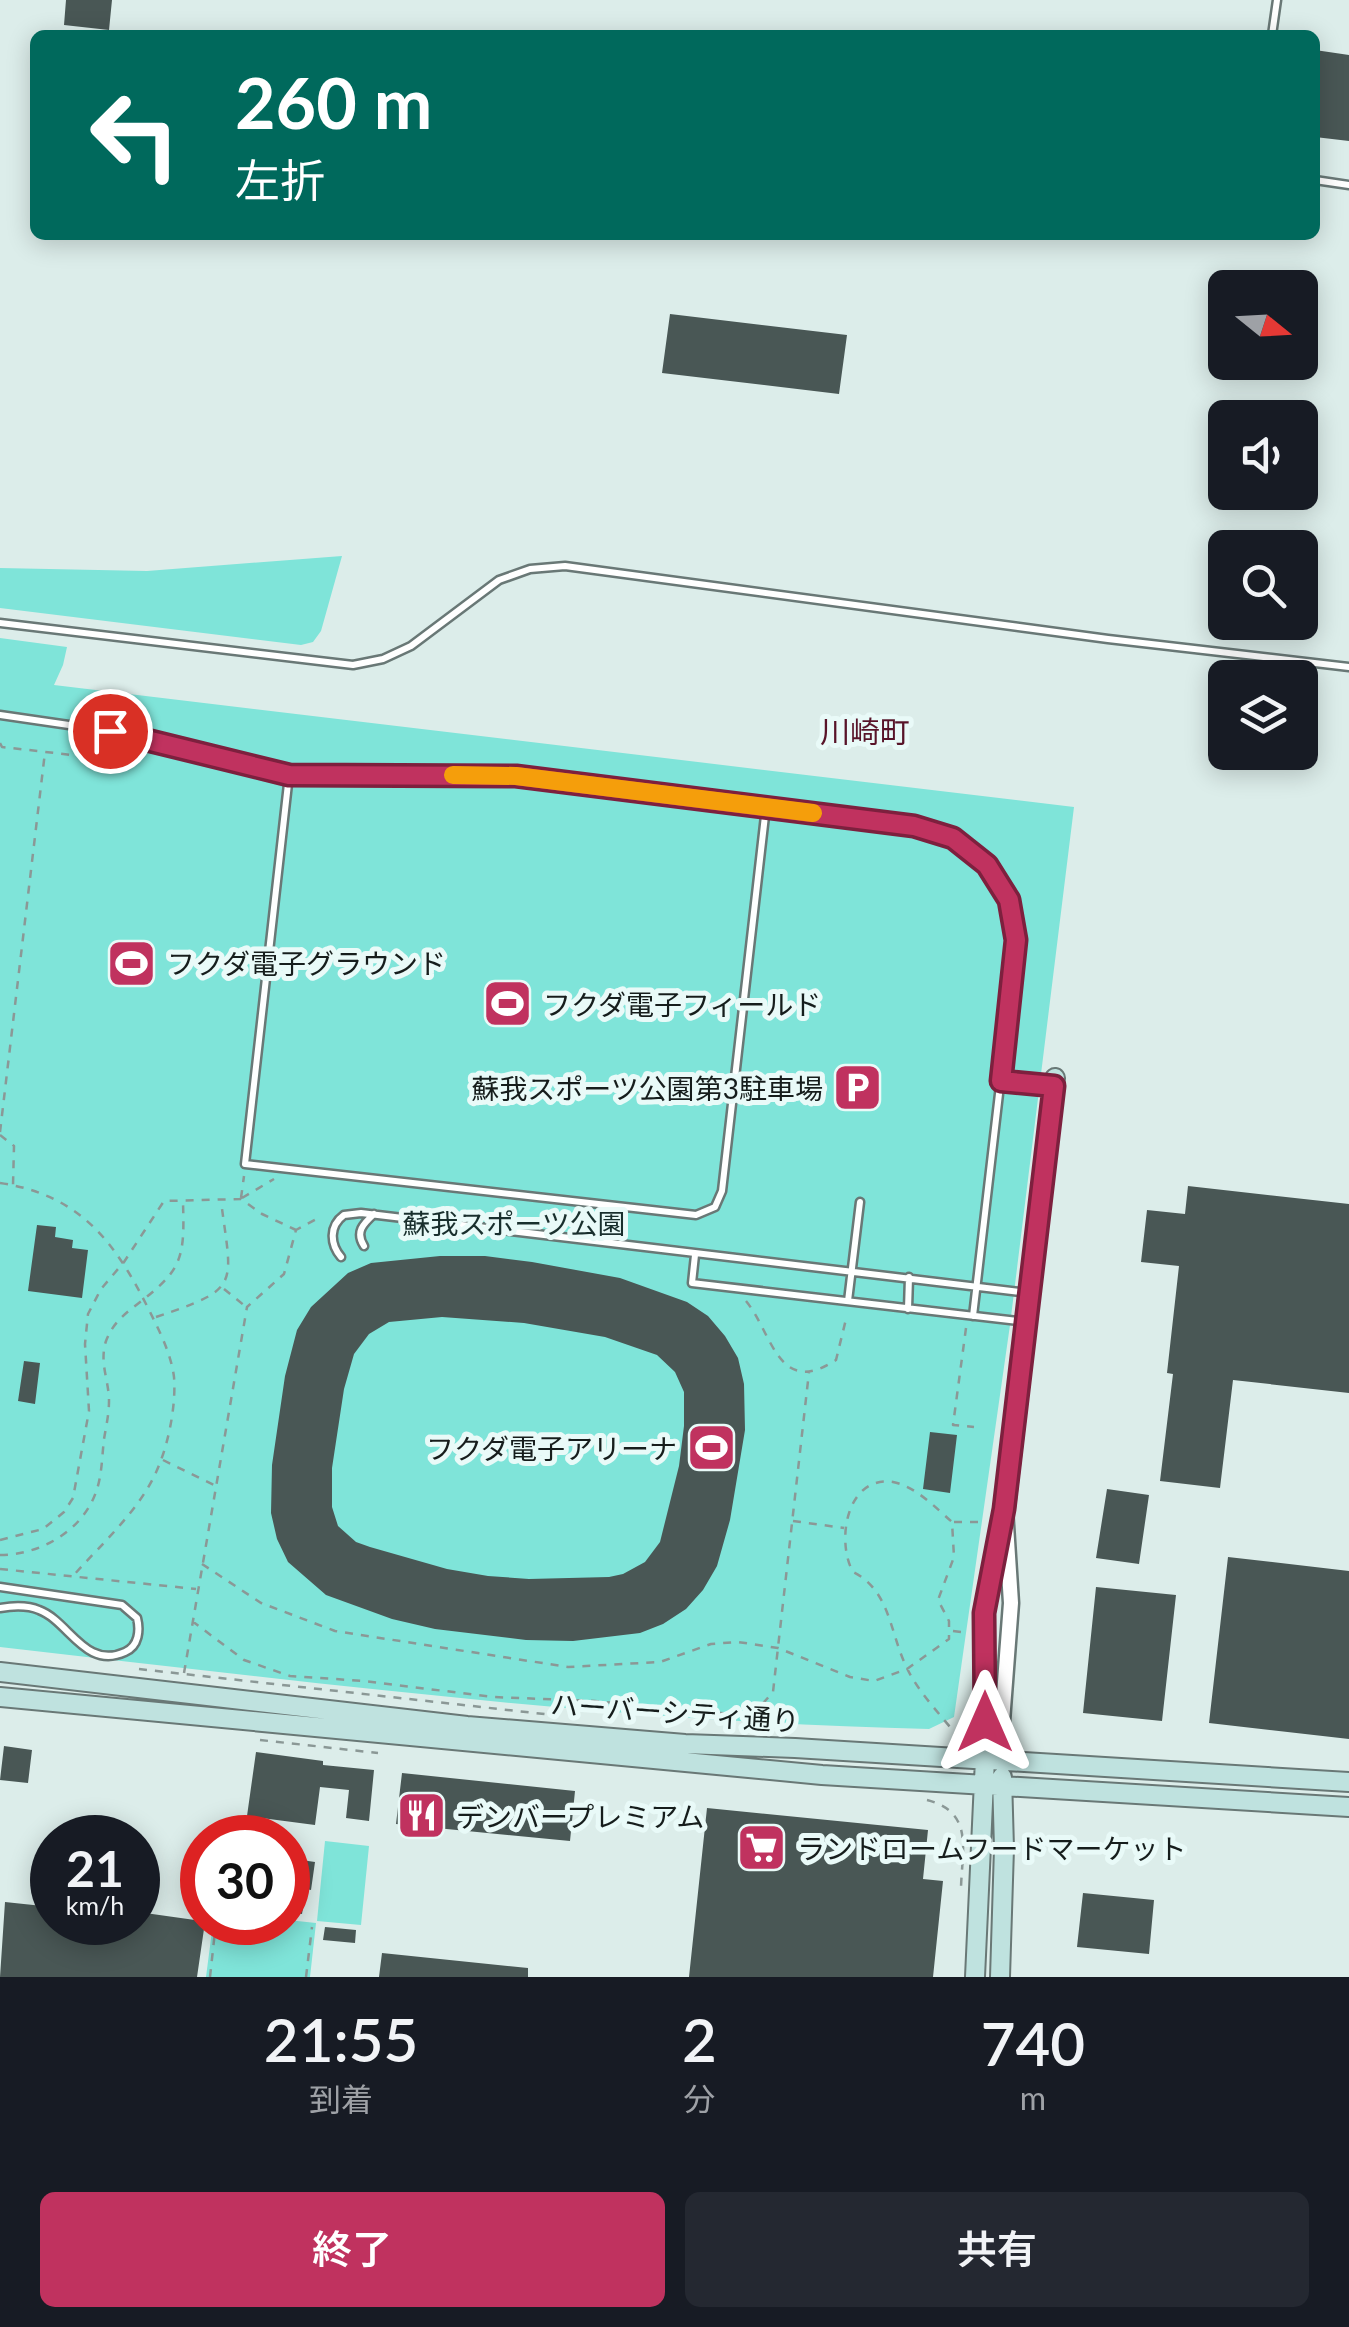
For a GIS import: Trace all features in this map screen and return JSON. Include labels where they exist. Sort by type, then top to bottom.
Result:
[{"type":"street","points":[[1000,1977],[1004,1788],[992,1760],[986,1601],[1004,1509],[1054,1082]]},
{"type":"street","points":[[975,1977],[984,1785],[992,1760],[1011,1603],[1004,1509]]},
{"type":"street","points":[[986,1601],[998,1594],[1011,1603]]},
{"type":"street","name":"ハーバーシティ通り","points":[[0,1672],[468,1726],[685,1744],[1349,1782]]},
{"type":"street","name":"ハーバーシティ通り","points":[[0,1697],[532,1750],[1004,1788],[1349,1808]]},
{"type":"lane","points":[[1273,30],[1277,0]]},
{"type":"lane","points":[[1320,181],[1349,185]]},
{"type":"lane","points":[[0,623],[353,665],[383,659],[411,646],[499,580],[530,568],[565,566],[1349,667]]},
{"type":"lane","points":[[0,714],[110,731],[289,775],[516,776],[914,826],[953,838],[987,865],[1009,900],[1016,940],[970,1316]]},
{"type":"lane","points":[[289,775],[245,1164],[696,1214],[715,1207],[722,1191],[766,807]]},
{"type":"lane","points":[[1001,1081],[1054,1082]]},
{"type":"lane","points":[[848,1301],[860,1202]]},
{"type":"lane","points":[[341,1257],[333,1239],[338,1220],[352,1213],[375,1214],[1030,1293]]},
{"type":"lane","points":[[364,1246],[361,1228],[375,1214]]},
{"type":"lane","points":[[695,1255],[692,1283],[1026,1322]]},
{"type":"lane","points":[[908,1309],[909,1277]]},
{"type":"lane","points":[[0,1588],[122,1606],[137,1618],[138,1636],[132,1647],[122,1653],[92,1652],[49,1615],[14,1606],[0,1608]]},
{"type":"path","points":[[0,743],[2,747],[81,756],[110,731]]},
{"type":"path","points":[[12,1185],[14,1146],[0,1133],[44,752]]},
{"type":"path","points":[[241,1199],[245,1164]]},
{"type":"path","points":[[0,1540],[43,1529],[64,1512],[75,1493],[89,1412],[86,1321],[100,1289],[124,1262],[164,1201],[241,1199],[292,1169]]},
{"type":"path","points":[[0,1183],[41,1194],[79,1214],[111,1244],[153,1318],[174,1380],[161,1460],[146,1492],[72,1576]]},
{"type":"path","points":[[241,1199],[296,1230]]},
{"type":"path","points":[[153,1318],[206,1301],[222,1288],[229,1274],[221,1200]]},
{"type":"path","points":[[0,1555],[26,1554],[44,1547],[78,1520],[91,1504],[98,1483],[109,1402],[103,1370],[107,1340],[120,1317],[166,1283],[180,1258],[183,1202]]},
{"type":"path","points":[[183,1674],[247,1308],[284,1274],[296,1230],[320,1217]]},
{"type":"path","points":[[222,1288],[247,1308]]},
{"type":"path","points":[[736,1288],[753,1309],[778,1358],[793,1370],[809,1372],[836,1360],[845,1333],[848,1301]]},
{"type":"path","points":[[970,1316],[953,1425],[974,1427]]},
{"type":"path","points":[[192,1620],[244,1660],[290,1676],[364,1680],[479,1696],[595,1700],[742,1715],[758,1710],[774,1692],[809,1372]]},
{"type":"path","points":[[161,1460],[215,1486]]},
{"type":"path","points":[[948,1740],[958,1736],[906,1669],[882,1598],[848,1562],[845,1528],[857,1497],[872,1485],[888,1482],[898,1483],[929,1502],[952,1522],[978,1522]]},
{"type":"path","points":[[792,1521],[845,1528]]},
{"type":"path","points":[[202,1564],[262,1603],[335,1632],[374,1640],[568,1667],[660,1662],[711,1644],[738,1642],[778,1648],[850,1677],[874,1681],[906,1669],[949,1638],[951,1631],[938,1600],[954,1557],[952,1522]]},
{"type":"path","points":[[0,1569],[197,1589]]},
{"type":"path","points":[[951,1631],[962,1632]]},
{"type":"path","points":[[128,1668],[553,1714]]},
{"type":"path","points":[[249,1739],[378,1753]]},
{"type":"path","points":[[926,1800],[942,1804],[956,1816],[962,1830],[960,1904]]},
{"type":"path","points":[[306,1977],[312,1927]]},
{"type":"path","points":[[210,1977],[213,1945]]},
{"type":"green space","points":[[342,556],[321,631],[313,642],[301,645],[0,608],[0,568],[147,571]]},
{"type":"green space","name":"蘇我スポーツ公園","points":[[0,638],[67,647],[54,685],[1074,807],[1010,1325],[954,1717],[929,1729],[696,1718],[464,1698],[0,1647]]},
{"type":"green space","points":[[325,1841],[369,1846],[361,1925],[317,1921]]},
{"type":"green space","points":[[310,1922],[316,1923],[310,1977],[206,1977],[210,1945],[310,1945]]},
{"type":"building","points":[[66,0],[112,0],[109,30],[64,25]]},
{"type":"building","points":[[1320,51],[1349,55],[1349,141],[1320,138]]},
{"type":"building","points":[[670,314],[847,335],[839,394],[662,373]]},
{"type":"building","points":[[1188,1186],[1349,1204],[1349,1393],[1233,1380],[1220,1488],[1160,1481],[1173,1374],[1167,1373],[1179,1266],[1141,1262],[1147,1210],[1185,1214]]},
{"type":"building","points":[[37,1225],[56,1227],[55,1237],[73,1240],[72,1248],[88,1250],[82,1298],[28,1291]]},
{"type":"building","name":"フクダ電子アリーナ","points":[[440,1256],[532,1262],[620,1278],[687,1302],[708,1316],[738,1358],[744,1384],[745,1430],[730,1520],[717,1566],[686,1609],[640,1633],[573,1641],[526,1640],[435,1629],[392,1619],[326,1595],[288,1562],[271,1513],[272,1465],[285,1376],[297,1330],[311,1307],[348,1273],[371,1263]],"holes":[[[442,1317],[524,1323],[605,1337],[657,1355],[675,1372],[684,1392],[679,1466],[660,1542],[645,1562],[609,1577],[529,1579],[447,1569],[356,1542],[338,1526],[332,1507],[332,1468],[344,1389],[354,1354],[369,1334],[389,1322]]]},
{"type":"building","points":[[24,1361],[40,1363],[35,1404],[18,1401]]},
{"type":"building","points":[[930,1432],[957,1435],[950,1493],[923,1489]]},
{"type":"building","points":[[1107,1489],[1149,1495],[1139,1564],[1096,1558]]},
{"type":"building","points":[[1228,1557],[1349,1571],[1349,1739],[1209,1723]]},
{"type":"building","points":[[1096,1587],[1176,1595],[1162,1721],[1083,1713]]},
{"type":"building","points":[[4,1746],[32,1750],[28,1783],[0,1780]]},
{"type":"building","points":[[256,1752],[374,1770],[369,1821],[346,1818],[349,1790],[320,1787],[315,1825],[310,1824],[310,1815],[247,1815]]},
{"type":"building","points":[[402,1773],[575,1791],[570,1841],[396,1824]]},
{"type":"building","points":[[707,1808],[928,1830],[923,1879],[943,1881],[933,1977],[689,1977]]},
{"type":"building","points":[[310,1861],[315,1862],[310,1890]]},
{"type":"building","points":[[1083,1893],[1154,1900],[1149,1954],[1077,1947]]},
{"type":"building","points":[[5,1902],[30,1905],[30,1945],[160,1945],[160,1915],[180,1918],[180,1945],[202,1945],[197,1977],[0,1977]]},
{"type":"building","points":[[325,1927],[356,1930],[355,1943],[323,1940]]},
{"type":"building","points":[[382,1953],[528,1968],[528,1977],[379,1977]]},
{"type":"slow traffic","points":[[453,775],[516,776],[813,813]]},
{"type":"place","name":"フクダ電子グラウンド","points":[[132,963]]},
{"type":"place","name":"フクダ電子フィールド","points":[[508,1004]]},
{"type":"place","name":"蘇我スポーツ公園第3駐車場","points":[[858,1088]]},
{"type":"place","name":"フクダ電子アリーナ","points":[[712,1448]]},
{"type":"place","name":"デンバープレミアム","points":[[421,1816]]},
{"type":"place","name":"ランドロームフードマーケット","points":[[762,1848]]},
{"type":"district","name":"川崎町","points":[[865,731]]},
{"type":"route","points":[[110,731],[289,775],[516,776],[914,826],[953,838],[987,865],[1009,900],[1016,940],[1001,1081],[1054,1086],[1004,1509],[984,1613],[985,1722]]}]
